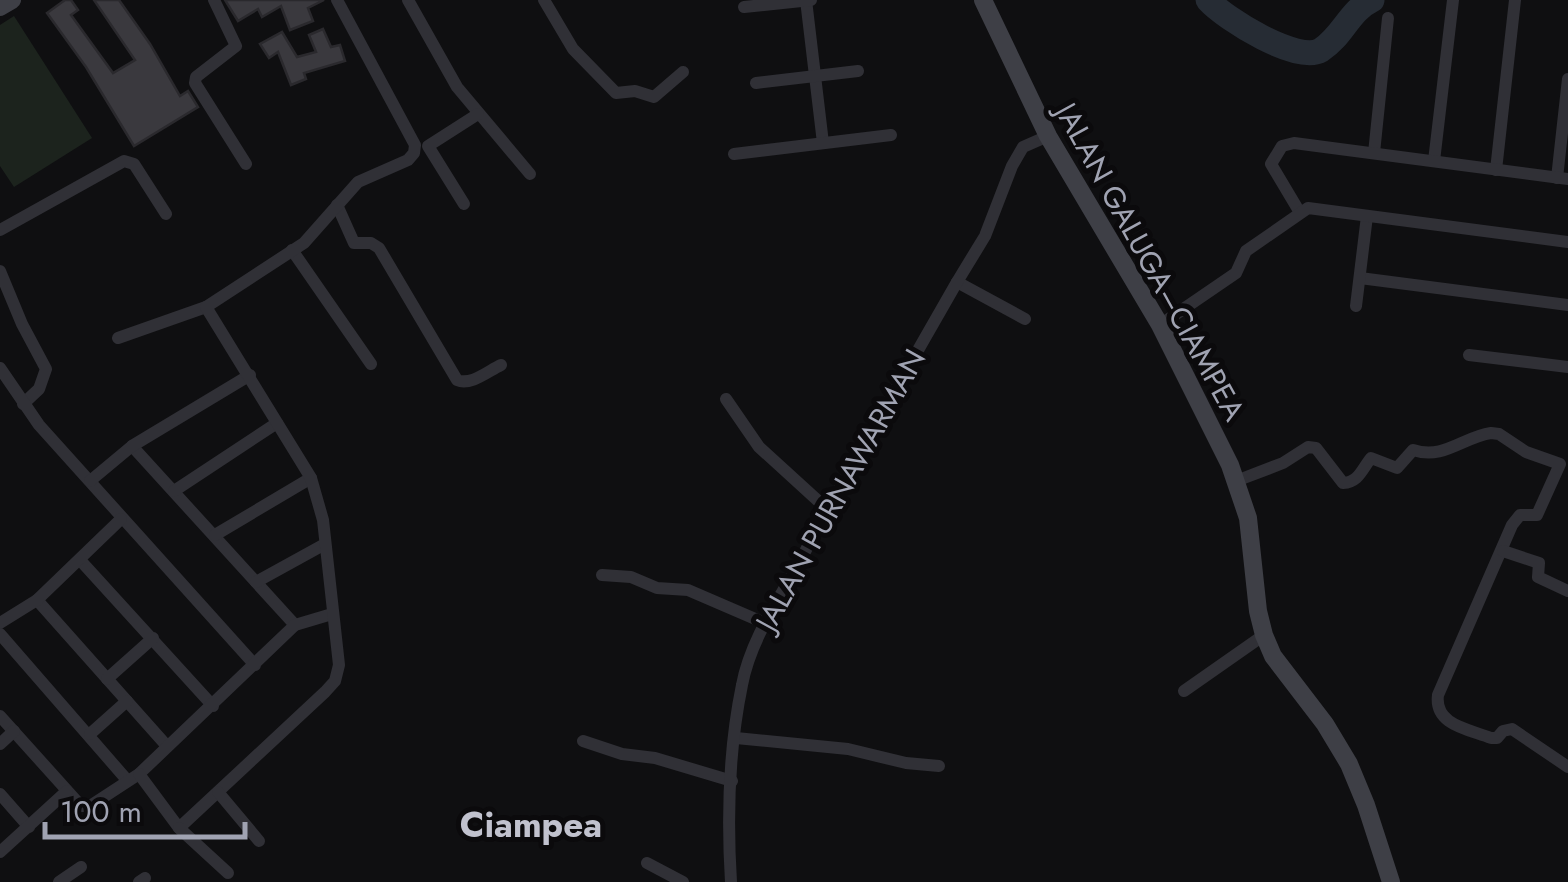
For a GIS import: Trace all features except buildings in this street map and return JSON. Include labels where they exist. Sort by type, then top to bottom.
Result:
[{"type":"street","points":[[0,7],[12,0]]},
{"type":"street","points":[[214,0],[236,46],[196,77],[195,83],[246,164]]},
{"type":"street","points":[[118,338],[206,307],[319,229],[358,182],[414,154],[415,145],[337,0]]},
{"type":"street","points":[[408,0],[457,87],[530,174]]},
{"type":"street","points":[[544,0],[573,49],[616,93],[635,91],[654,97],[682,72]]},
{"type":"street","points":[[744,7],[807,0],[823,143]]},
{"type":"street","name":"JALAN GALUGA–CIAMPEA","points":[[983,0],[1048,136],[1160,325],[1236,482],[1248,518],[1264,635],[1273,656],[1325,724],[1349,764],[1391,882]]},
{"type":"street","points":[[1434,161],[1454,0]]},
{"type":"street","points":[[1496,170],[1516,0]]},
{"type":"street","points":[[1374,153],[1388,18]]},
{"type":"street","points":[[756,83],[858,71]]},
{"type":"street","points":[[1300,212],[1271,164],[1282,146],[1294,143],[1562,178],[1568,78]]},
{"type":"street","points":[[464,204],[428,145],[478,114]]},
{"type":"street","points":[[734,154],[891,135]]},
{"type":"street","name":"JALAN PURNAWARMAN","points":[[731,882],[728,834],[742,684],[767,624],[827,510],[986,236],[1012,166],[1024,146],[1048,136]]},
{"type":"street","points":[[0,230],[124,161],[134,164],[166,214]]},
{"type":"street","points":[[337,206],[354,243],[371,243],[379,248],[457,380],[473,380],[501,364]]},
{"type":"street","points":[[1160,325],[1236,274],[1246,250],[1308,208],[1568,242]]},
{"type":"street","points":[[1356,306],[1367,216]]},
{"type":"street","points":[[292,250],[370,364]]},
{"type":"street","points":[[0,271],[46,369],[39,389],[23,404]]},
{"type":"street","points":[[1360,278],[1568,305]]},
{"type":"street","points":[[956,282],[1025,319]]},
{"type":"street","points":[[179,828],[335,680],[339,665],[323,520],[311,478],[206,307]]},
{"type":"street","points":[[1469,355],[1568,367]]},
{"type":"street","points":[[0,368],[23,404],[121,519],[255,666]]},
{"type":"street","points":[[90,481],[132,446],[250,375]]},
{"type":"street","points":[[726,399],[759,447],[827,510]]},
{"type":"street","points":[[174,492],[278,423]]},
{"type":"street","points":[[1236,482],[1283,463],[1308,447],[1316,448],[1343,484],[1355,480],[1370,458],[1397,468],[1414,450],[1425,454],[1441,452],[1484,433],[1499,434],[1526,452],[1560,464],[1538,516],[1520,516],[1512,525],[1438,695],[1440,714],[1495,739],[1512,729],[1568,767]]},
{"type":"street","points":[[132,446],[295,625]]},
{"type":"street","points":[[215,535],[311,478]]},
{"type":"street","points":[[0,623],[37,600],[121,519]]},
{"type":"street","points":[[256,582],[326,544]]},
{"type":"street","points":[[1502,551],[1540,562],[1538,577],[1568,591]]},
{"type":"street","points":[[80,560],[212,706]]},
{"type":"street","points":[[602,575],[631,578],[657,588],[688,590],[767,624]]},
{"type":"street","points":[[37,600],[166,746]]},
{"type":"street","points":[[0,716],[86,807],[132,777],[295,625],[332,614]]},
{"type":"street","points":[[0,634],[179,828],[228,873]]},
{"type":"street","points":[[1184,691],[1264,635]]},
{"type":"street","points":[[107,679],[152,638]]},
{"type":"street","points":[[90,734],[127,701]]},
{"type":"street","points":[[0,744],[14,732]]},
{"type":"street","points":[[736,738],[848,749],[906,763],[939,766]]},
{"type":"street","points":[[584,740],[622,754],[656,758],[732,781]]},
{"type":"street","points":[[0,852],[67,791]]},
{"type":"street","points":[[218,792],[259,841]]},
{"type":"street","points":[[0,794],[29,827]]},
{"type":"street","points":[[646,863],[683,882]]},
{"type":"street","points":[[59,882],[81,868]]},
{"type":"shaded area","points":[[14,16],[92,138],[14,187],[0,166],[0,25]]},
{"type":"waterway","points":[[1208,0],[1262,37],[1310,53],[1329,44],[1357,10],[1372,0]]},
{"type":"district","name":"Ciampea","points":[[531,825]]}]
